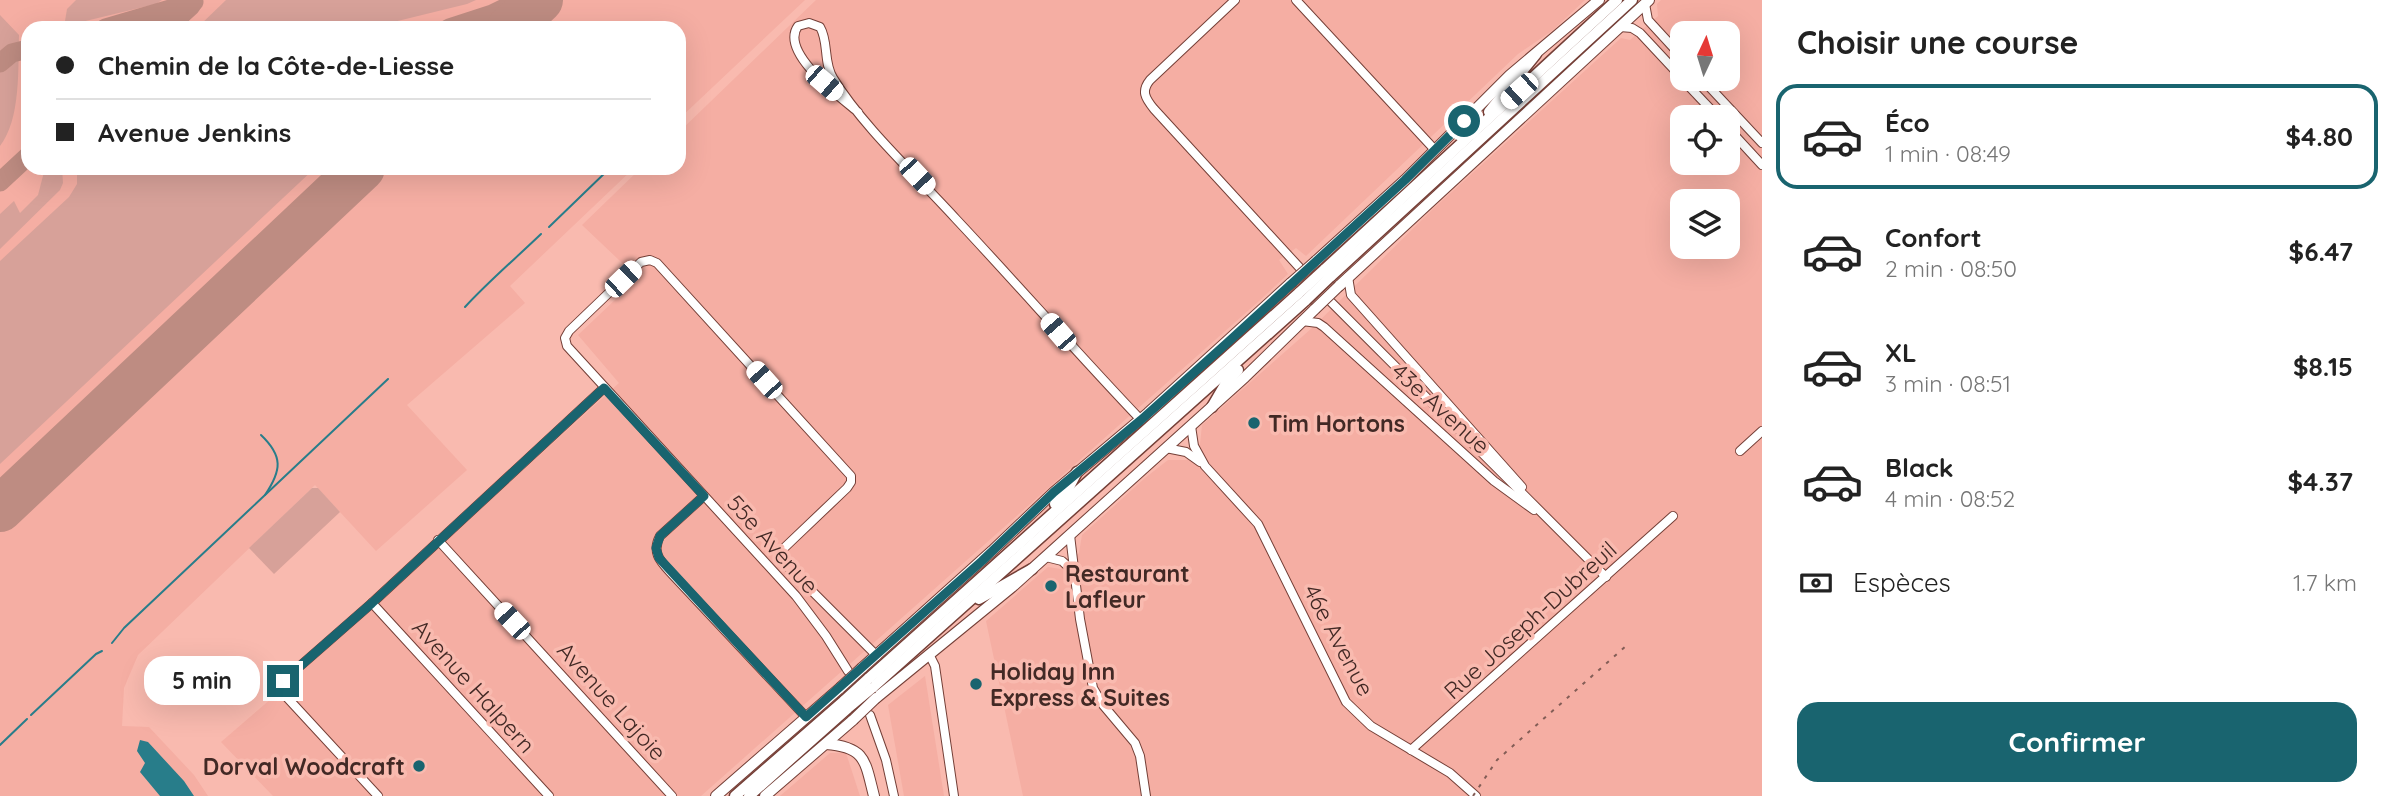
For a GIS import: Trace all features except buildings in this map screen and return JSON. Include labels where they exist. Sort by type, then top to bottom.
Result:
[{"type":"highway","points":[[1331,278],[1468,138],[1617,0]]},
{"type":"highway","points":[[872,689],[1030,534],[1303,296],[1331,278],[1632,0]]},
{"type":"highway","points":[[1468,138],[1536,54]]},
{"type":"highway","points":[[1212,407],[1226,383],[1303,296]]},
{"type":"highway","points":[[735,796],[847,704],[872,689],[1268,335]]},
{"type":"highway","points":[[1030,534],[1068,489],[1077,472]]},
{"type":"highway","points":[[956,613],[1032,569]]},
{"type":"highway","points":[[749,796],[847,704]]},
{"type":"main road","points":[[716,796],[877,656],[1077,472],[1141,420],[1292,284],[1496,89],[1599,0]]},
{"type":"main road","points":[[765,796],[853,720],[872,689],[929,654],[1046,557],[1212,407],[1315,309],[1331,278],[1348,278],[1647,2]]},
{"type":"main road","points":[[826,744],[847,747],[860,754],[866,765],[874,796]]},
{"type":"street","points":[[1236,0],[1150,80],[1144,90],[1146,99],[1299,267]]},
{"type":"street","points":[[1296,0],[1435,150]]},
{"type":"street","points":[[1647,2],[1648,20],[1670,44]]},
{"type":"street","points":[[858,112],[824,83],[794,46],[794,32],[798,26],[813,23],[822,30],[831,75],[858,112],[1141,420]]},
{"type":"street","points":[[1620,27],[1634,29],[1640,33],[1670,66]]},
{"type":"street","points":[[1693,91],[1707,105]]},
{"type":"street","points":[[1713,91],[1762,143]]},
{"type":"street","points":[[1740,141],[1762,165]]},
{"type":"street","name":"55e Avenue","points":[[848,671],[805,608],[569,350],[566,335],[639,263],[652,261],[851,476],[847,488],[782,549],[780,555],[785,564],[877,656]]},
{"type":"street","name":"43e Avenue","points":[[1348,278],[1348,289],[1354,298],[1467,422],[1556,526]]},
{"type":"street","name":"43e Avenue","points":[[1331,302],[1606,577]]},
{"type":"street","name":"43e Avenue","points":[[1302,321],[1318,323],[1324,327],[1494,481],[1556,526]]},
{"type":"street","points":[[378,796],[282,692],[280,686],[604,388]]},
{"type":"street","name":"46e Avenue","points":[[1191,426],[1194,446],[1205,466]]},
{"type":"street","points":[[1740,451],[1762,431]]},
{"type":"street","name":"46e Avenue","points":[[1166,448],[1186,452],[1205,466],[1258,524],[1346,702],[1371,726],[1450,773],[1476,796]]},
{"type":"street","points":[[704,496],[660,536],[656,548],[659,558],[806,717]]},
{"type":"street","name":"Rue Joseph-Dubreuil","points":[[1411,750],[1673,516]]},
{"type":"street","points":[[1070,534],[1073,571],[1093,688],[1103,705],[1135,743],[1140,756],[1146,796]]},
{"type":"street","name":"Avenue Lajoie","points":[[438,540],[672,796]]},
{"type":"street","points":[[1046,557],[1062,561],[1073,571]]},
{"type":"street","name":"Avenue Halpern","points":[[372,603],[549,796]]},
{"type":"street","points":[[929,654],[935,666],[954,796]]},
{"type":"street","points":[[870,715],[886,760],[894,796]]},
{"type":"shaded area","points":[[0,0],[805,0],[686,112],[686,21],[21,21],[21,175],[627,175],[510,286],[525,303],[407,405],[467,470],[376,551],[315,485],[138,655],[124,688],[122,726],[149,727],[194,775],[208,796],[0,796]]},
{"type":"shaded area","points":[[76,0],[162,0],[156,4],[86,21],[65,21],[67,9]]},
{"type":"shaded area","points":[[226,0],[476,0],[398,21],[204,21]]},
{"type":"shaded area","points":[[816,0],[1585,0],[1553,30],[1518,54],[1306,256],[1296,248],[1279,260],[1288,274],[1259,301],[701,796],[273,796],[221,742],[619,383],[578,335],[638,278],[582,225],[634,175],[686,175],[686,125]]},
{"type":"shaded area","points":[[1661,0],[1762,0],[1762,796],[1023,796],[986,621],[1048,567],[1061,569],[1079,553],[1082,535],[1145,478],[1168,460],[1187,460],[1200,444],[1202,425],[1312,328],[1433,209],[1621,38],[1630,40],[1658,16],[1657,4]]},
{"type":"shaded area","points":[[0,15],[19,35],[15,108],[7,135],[0,146]]},
{"type":"shaded area","points":[[43,175],[62,175],[60,190],[0,249],[0,214],[14,201],[20,213],[38,195]]},
{"type":"shaded area","points":[[77,175],[308,175],[0,464],[0,261],[69,197],[77,184]]},
{"type":"shaded area","points":[[312,488],[318,488],[340,512],[274,574],[249,548]]},
{"type":"shaded area","points":[[925,676],[944,796],[904,796],[888,705]]},
{"type":"shaded area","points":[[830,753],[846,753],[860,796],[780,796]]},
{"type":"water","points":[[140,740],[148,742],[184,781],[194,796],[160,796],[140,772],[145,763],[137,751]]},
{"type":"waterway","points":[[549,227],[603,175]]},
{"type":"waterway","points":[[465,307],[541,234]]},
{"type":"waterway","points":[[112,643],[124,628],[388,379]]},
{"type":"waterway","points":[[261,435],[273,450],[278,463],[275,478],[265,495]]},
{"type":"waterway","points":[[31,715],[102,651]]},
{"type":"waterway","points":[[0,745],[27,719]]},
{"type":"taxiway","points":[[470,21],[521,0]]},
{"type":"taxiway","points":[[129,21],[194,2]]},
{"type":"taxiway","points":[[175,21],[191,6]]},
{"type":"taxiway","points":[[0,63],[12,53],[21,51]]},
{"type":"taxiway","points":[[0,182],[21,162]]},
{"type":"runway","points":[[518,21],[540,0]]},
{"type":"runway","points":[[0,509],[355,175]]},
{"type":"railway","points":[[1473,796],[1497,760],[1626,646]]},
{"type":"place","name":"Tim Hortons","points":[[1254,423]]},
{"type":"place","name":"Restaurant Lafleur","points":[[1051,586]]},
{"type":"place","name":"Holiday Inn Express & Suites","points":[[976,684]]},
{"type":"place","name":"Dorval Woodcraft","points":[[419,766]]},
{"type":"route","points":[[283,681],[372,603],[604,388],[704,496],[660,536],[656,544],[659,558],[806,717],[982,561],[1054,492],[1141,420],[1227,343],[1405,180],[1464,121]]}]
